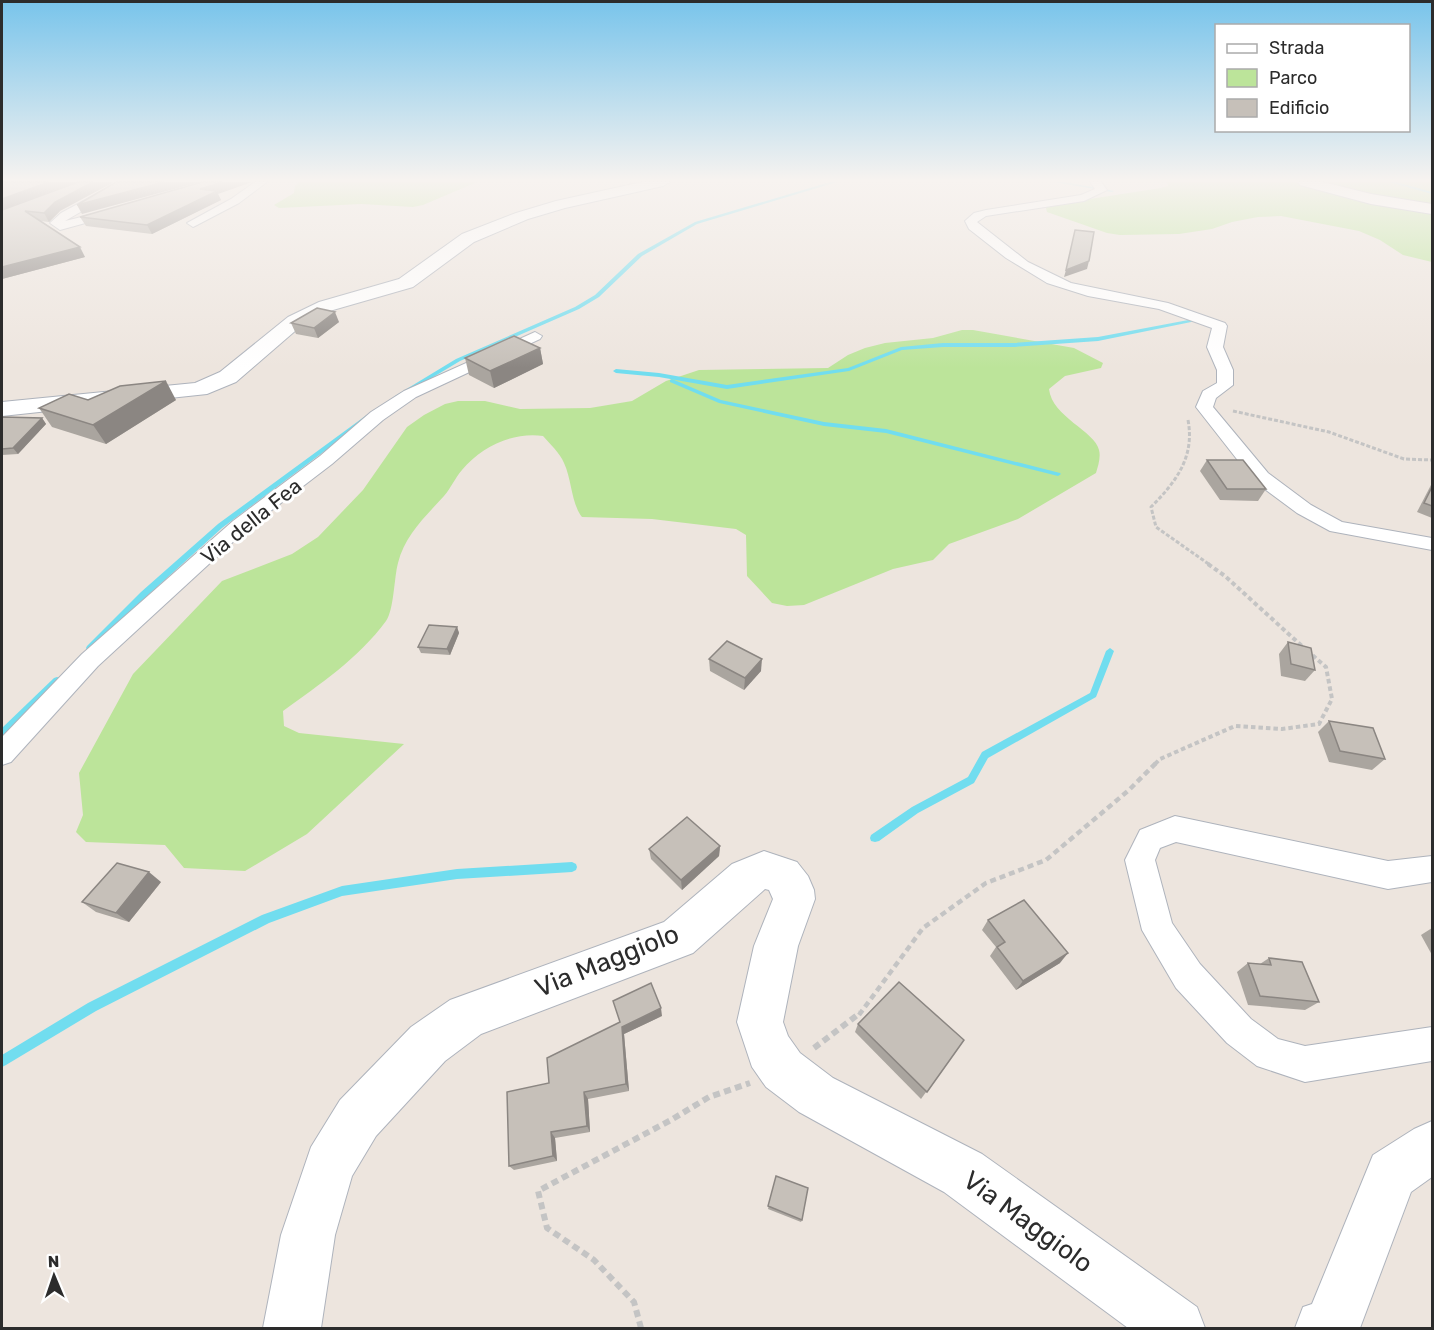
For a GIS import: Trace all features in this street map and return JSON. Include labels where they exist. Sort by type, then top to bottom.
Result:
[{"type":"street","points":[[2,409],[183,391],[214,383],[240,368],[295,321],[326,306],[406,283],[460,244]]},
{"type":"street","points":[[994,244],[1012,259],[1051,280],[1082,291],[1131,299],[1201,316],[1220,326],[1215,346],[1225,370],[1225,385],[1209,395],[1204,407]]},
{"type":"street","name":"Via della Fea","points":[[2,754],[90,660],[240,525],[326,460],[377,416],[410,394],[535,336]]},
{"type":"street","points":[[1204,407],[1223,409]]},
{"type":"street","points":[[1204,407],[1261,477],[1304,509],[1337,527],[1432,544]]},
{"type":"street","points":[[1432,869],[1388,875],[1175,829],[1150,839],[1140,860],[1158,930],[1188,976],[1239,1030],[1269,1054],[1305,1064],[1432,1044]]},
{"type":"street","name":"Via Maggiolo","points":[[292,1329],[308,1235],[329,1165],[358,1118],[428,1044],[466,1016],[678,938],[747,877],[764,870],[782,875],[793,890],[794,899],[776,946],[760,1022],[769,1050],[783,1070],[816,1095],[963,1173],[1176,1329]]},
{"type":"street","points":[[1324,1329],[1332,1325],[1392,1174],[1432,1148]]},
{"type":"path","points":[[641,1329],[634,1302],[594,1260],[546,1228],[538,1191],[671,1120],[709,1097],[783,1070],[860,1014],[923,927],[986,883],[1046,860],[1129,790],[1160,759],[1235,726],[1281,729],[1319,724],[1332,699],[1326,667],[1225,576],[1156,527],[1151,507],[1176,483],[1189,455],[1191,429],[1187,416],[1204,407]]},
{"type":"path","points":[[1223,409],[1329,432],[1404,459],[1432,460]]},
{"type":"green space","points":[[1386,244],[1432,244],[1432,262],[1403,255]]},
{"type":"green space","points":[[962,330],[1074,348],[1103,363],[1101,368],[1065,376],[1049,389],[1058,408],[1096,443],[1100,456],[1096,473],[1018,519],[949,544],[933,560],[893,569],[804,605],[787,606],[772,603],[747,576],[746,535],[736,529],[652,519],[582,517],[578,511],[562,459],[543,436],[520,436],[499,442],[470,461],[405,544],[398,563],[389,616],[375,635],[338,670],[283,711],[284,726],[299,733],[404,744],[307,834],[245,871],[184,868],[165,845],[86,842],[76,832],[83,815],[79,773],[133,674],[222,581],[292,554],[318,537],[363,490],[407,427],[424,415],[445,404],[458,401],[485,401],[520,409],[590,408],[632,401],[666,381],[699,370],[828,368],[848,355],[865,348],[885,343],[933,338]]},
{"type":"building","points":[[2,244],[76,244],[80,247],[2,267]]},
{"type":"building","points":[[1072,244],[1092,244],[1089,261],[1066,270]]},
{"type":"building","points":[[317,308],[335,312],[314,328],[291,323]]},
{"type":"building","points":[[514,336],[540,348],[490,371],[465,358]]},
{"type":"building","points":[[166,381],[93,425],[39,408],[69,394],[88,400],[120,386]]},
{"type":"building","points":[[2,417],[42,418],[13,448],[2,449]]},
{"type":"building","points":[[1207,460],[1243,460],[1266,489],[1227,489]]},
{"type":"building","points":[[1432,487],[1432,506],[1424,503]]},
{"type":"building","points":[[429,625],[457,627],[447,649],[418,647]]},
{"type":"building","points":[[727,641],[762,659],[745,678],[709,659]]},
{"type":"building","points":[[1288,642],[1311,648],[1315,670],[1291,664]]},
{"type":"building","points":[[1329,721],[1373,728],[1385,759],[1340,751]]},
{"type":"building","points":[[687,817],[720,846],[681,880],[649,849]]},
{"type":"building","points":[[117,863],[149,872],[116,913],[82,902]]},
{"type":"building","points":[[1024,900],[1068,953],[1023,981],[997,947],[1005,942],[988,920]]},
{"type":"building","points":[[1269,958],[1302,962],[1319,1002],[1260,996],[1248,963],[1271,965]]},
{"type":"building","points":[[899,982],[964,1040],[927,1092],[858,1024]]},
{"type":"building","points":[[651,983],[661,1008],[622,1027],[626,1084],[584,1092],[587,1126],[551,1132],[553,1156],[509,1166],[507,1092],[549,1083],[547,1058],[620,1022],[613,1001]]},
{"type":"building","points":[[776,1176],[808,1188],[802,1220],[768,1206]]},
{"type":"waterway","points":[[398,396],[458,360],[577,308],[597,296],[640,255],[659,244]]},
{"type":"waterway","points":[[616,371],[659,375],[727,387],[849,369],[901,349],[943,345],[1014,345],[1098,339],[1199,319]]},
{"type":"waterway","points":[[672,381],[719,401],[824,424],[886,431],[1058,474]]},
{"type":"waterway","points":[[90,648],[144,594],[220,526],[368,416]]},
{"type":"waterway","points":[[875,838],[915,810],[971,780],[985,755],[1093,695],[1110,651]]},
{"type":"waterway","points":[[2,733],[57,680]]},
{"type":"waterway","points":[[2,1061],[92,1007],[266,919],[342,891],[457,874],[572,867]]}]
